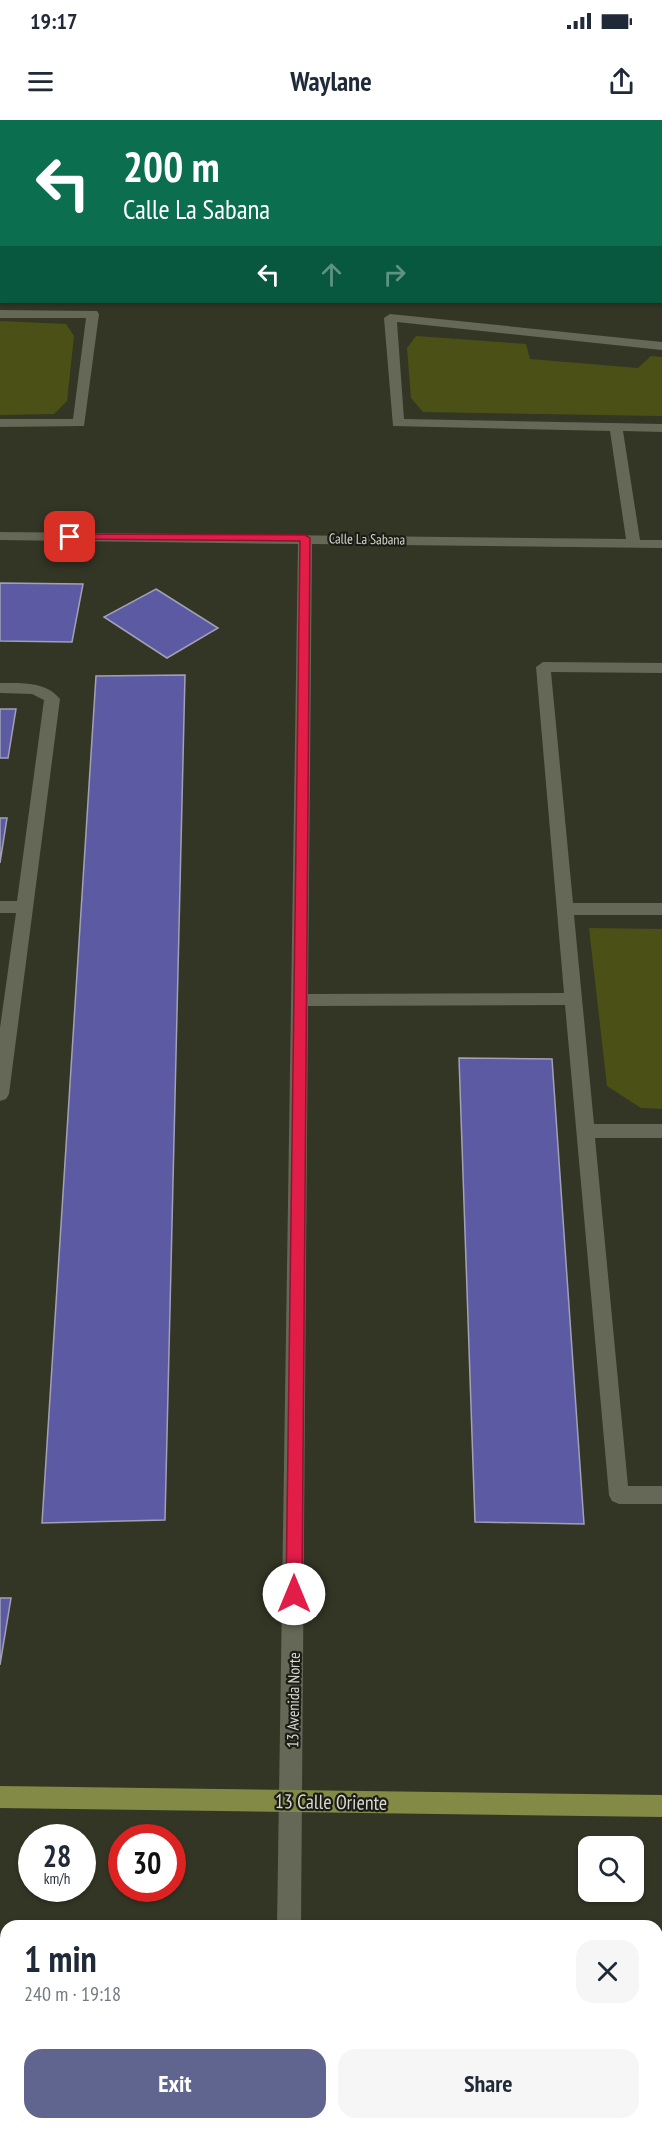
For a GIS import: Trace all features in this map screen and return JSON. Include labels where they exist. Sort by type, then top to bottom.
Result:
[{"type":"main road","name":"13 Calle Oriente","points":[[0,1797],[662,1806]]},
{"type":"street","points":[[0,314],[93,314],[79,423],[0,423]]},
{"type":"street","points":[[662,346],[390,318],[398,423],[662,428]]},
{"type":"street","points":[[616,427],[634,543]]},
{"type":"street","name":"Calle La Sabana","points":[[0,536],[662,544]]},
{"type":"street","name":"13 Avenida Norte","points":[[289,1920],[305,538]]},
{"type":"street","points":[[662,668],[543,667],[619,1495],[662,1496]]},
{"type":"street","points":[[0,688],[27,687],[47,694],[52,699],[0,1094]]},
{"type":"street","points":[[0,907],[25,907]]},
{"type":"street","points":[[566,909],[662,909]]},
{"type":"street","points":[[300,1000],[574,999]]},
{"type":"street","points":[[586,1131],[662,1131]]},
{"type":"green space","points":[[0,321],[66,324],[74,336],[67,401],[54,414],[0,415]]},
{"type":"green space","points":[[416,336],[526,344],[530,359],[638,368],[651,356],[662,357],[662,416],[423,412],[411,398],[407,348]]},
{"type":"green space","points":[[589,928],[662,929],[662,1109],[641,1108],[607,1086]]},
{"type":"building","points":[[0,583],[83,584],[72,642],[0,641]]},
{"type":"building","points":[[156,589],[218,628],[167,658],[104,617]]},
{"type":"building","points":[[185,675],[165,1520],[42,1523],[96,676]]},
{"type":"building","points":[[0,709],[16,709],[8,758],[0,758]]},
{"type":"building","points":[[0,818],[7,818],[0,863]]},
{"type":"building","points":[[459,1058],[552,1059],[584,1524],[475,1522]]},
{"type":"building","points":[[0,1598],[11,1598],[0,1665]]},
{"type":"route","points":[[70,537],[305,538],[294,1594]]}]
